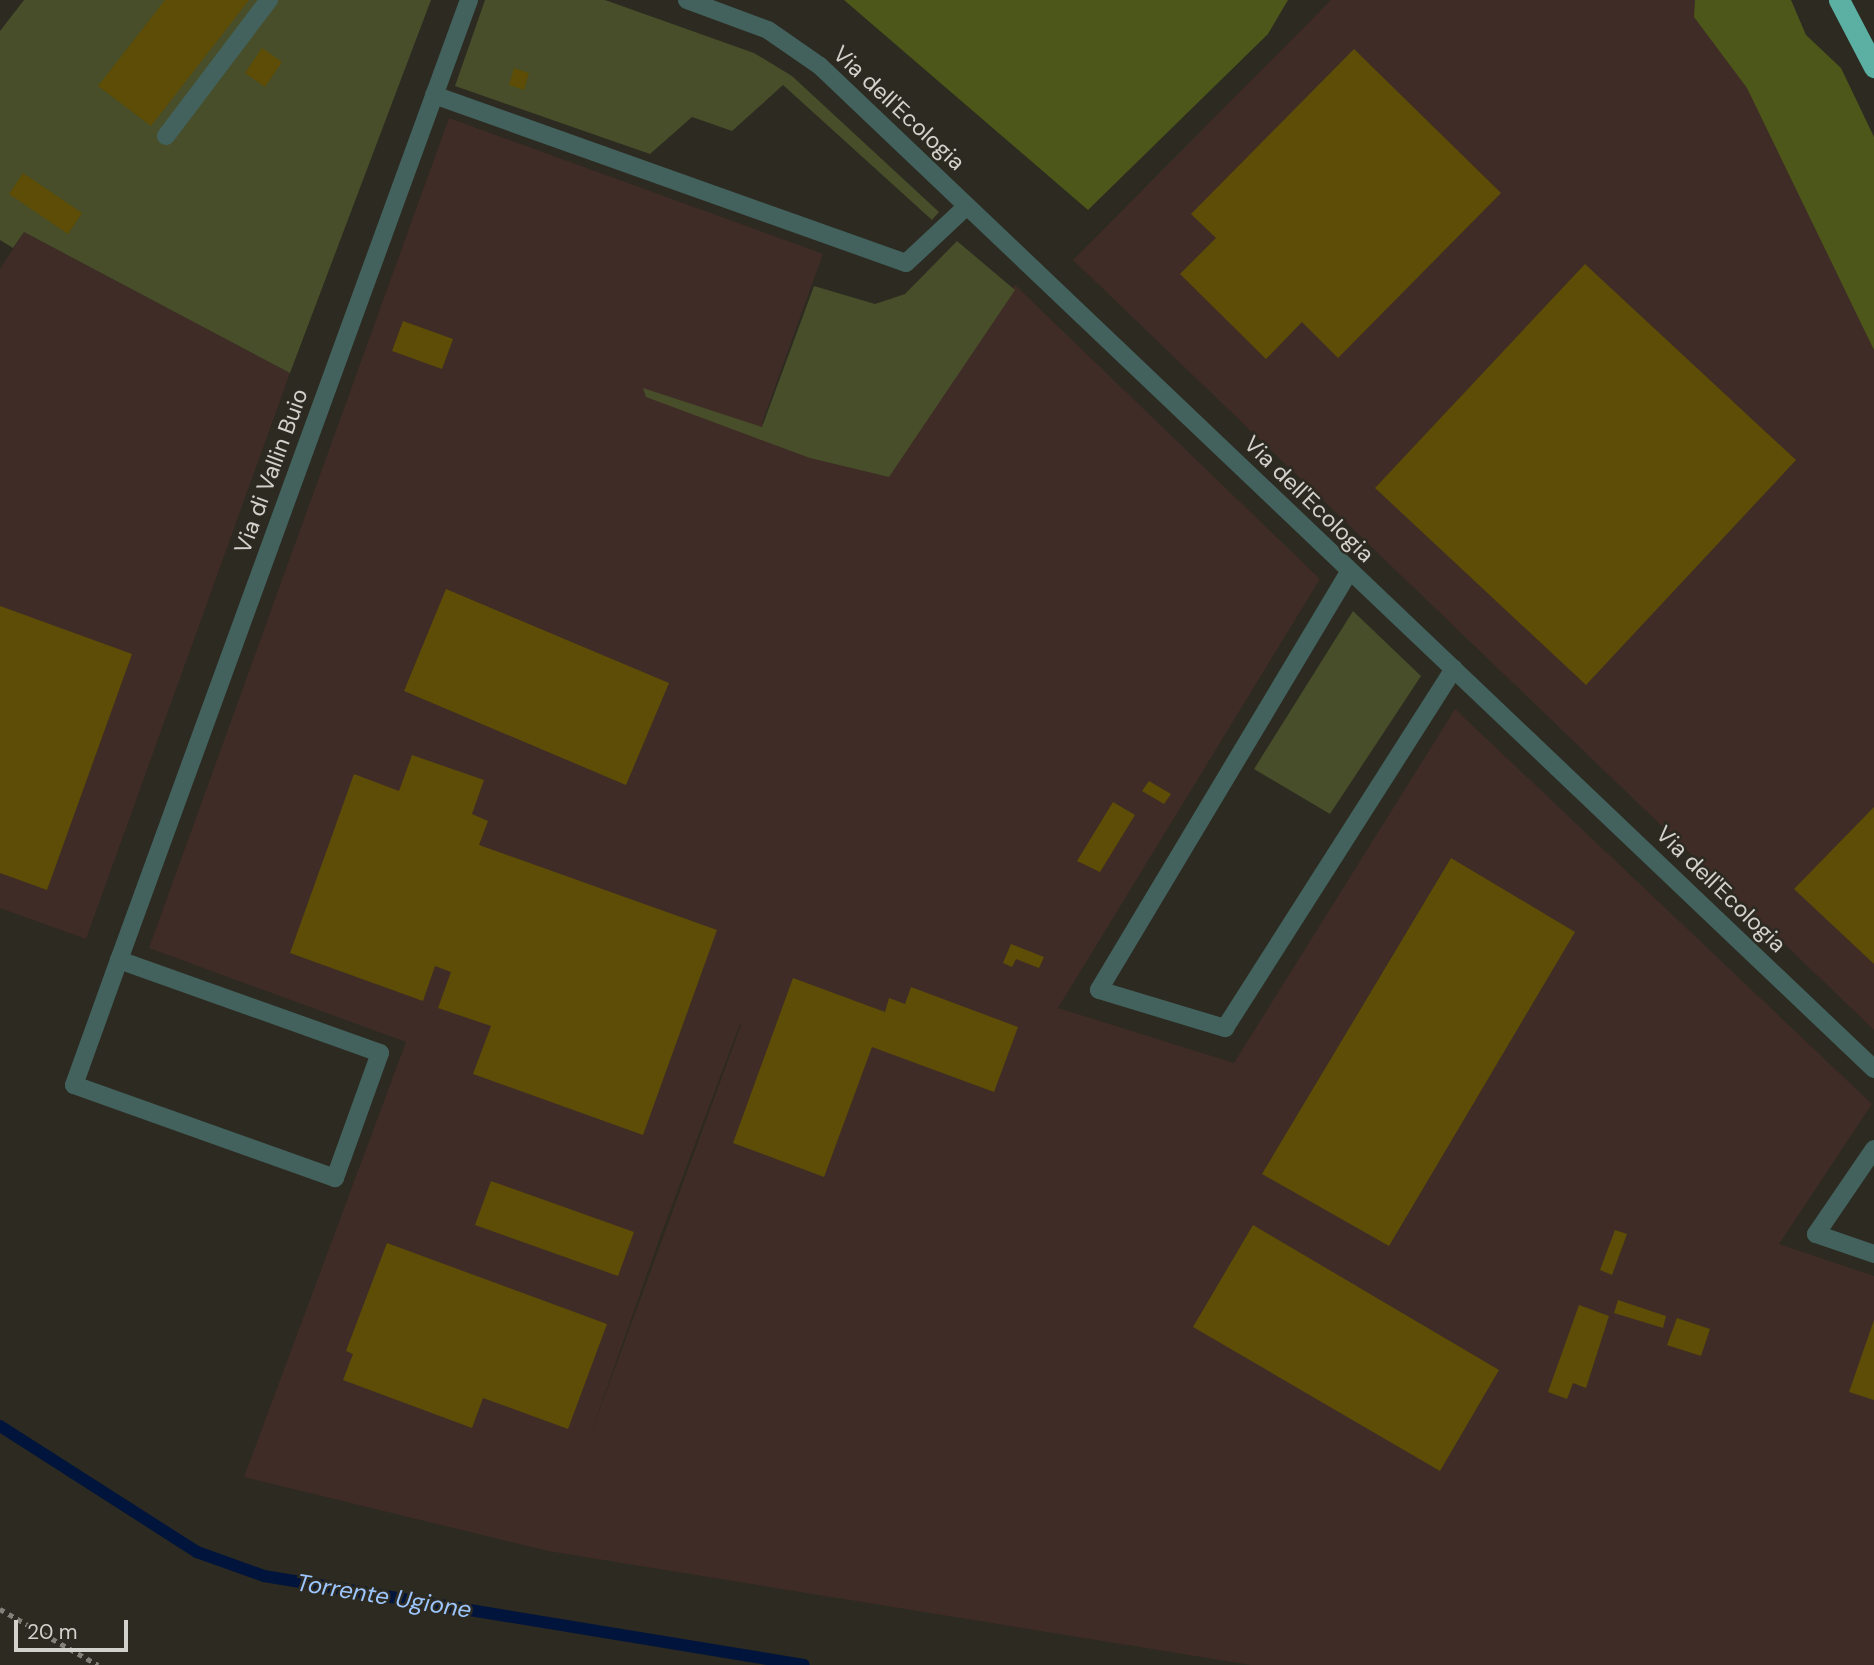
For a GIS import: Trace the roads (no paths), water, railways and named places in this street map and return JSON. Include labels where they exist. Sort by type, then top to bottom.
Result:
[{"type":"highway","points":[[1839,0],[1874,67]]},
{"type":"street","points":[[166,136],[269,0]]},
{"type":"street","name":"Via di Vallin Buio","points":[[119,960],[380,1053],[335,1178],[74,1085],[119,960],[469,0]]},
{"type":"street","name":"Via dell'Ecologia","points":[[687,0],[768,30],[820,66],[1874,1069]]},
{"type":"street","points":[[434,95],[906,263],[967,206]]},
{"type":"street","points":[[1349,572],[1099,990],[1225,1028],[1454,669]]},
{"type":"street","points":[[1874,1149],[1816,1234],[1874,1254]]},
{"type":"waterway","name":"Torrente Ugione","points":[[0,1426],[197,1552],[264,1576],[804,1665]]}]
